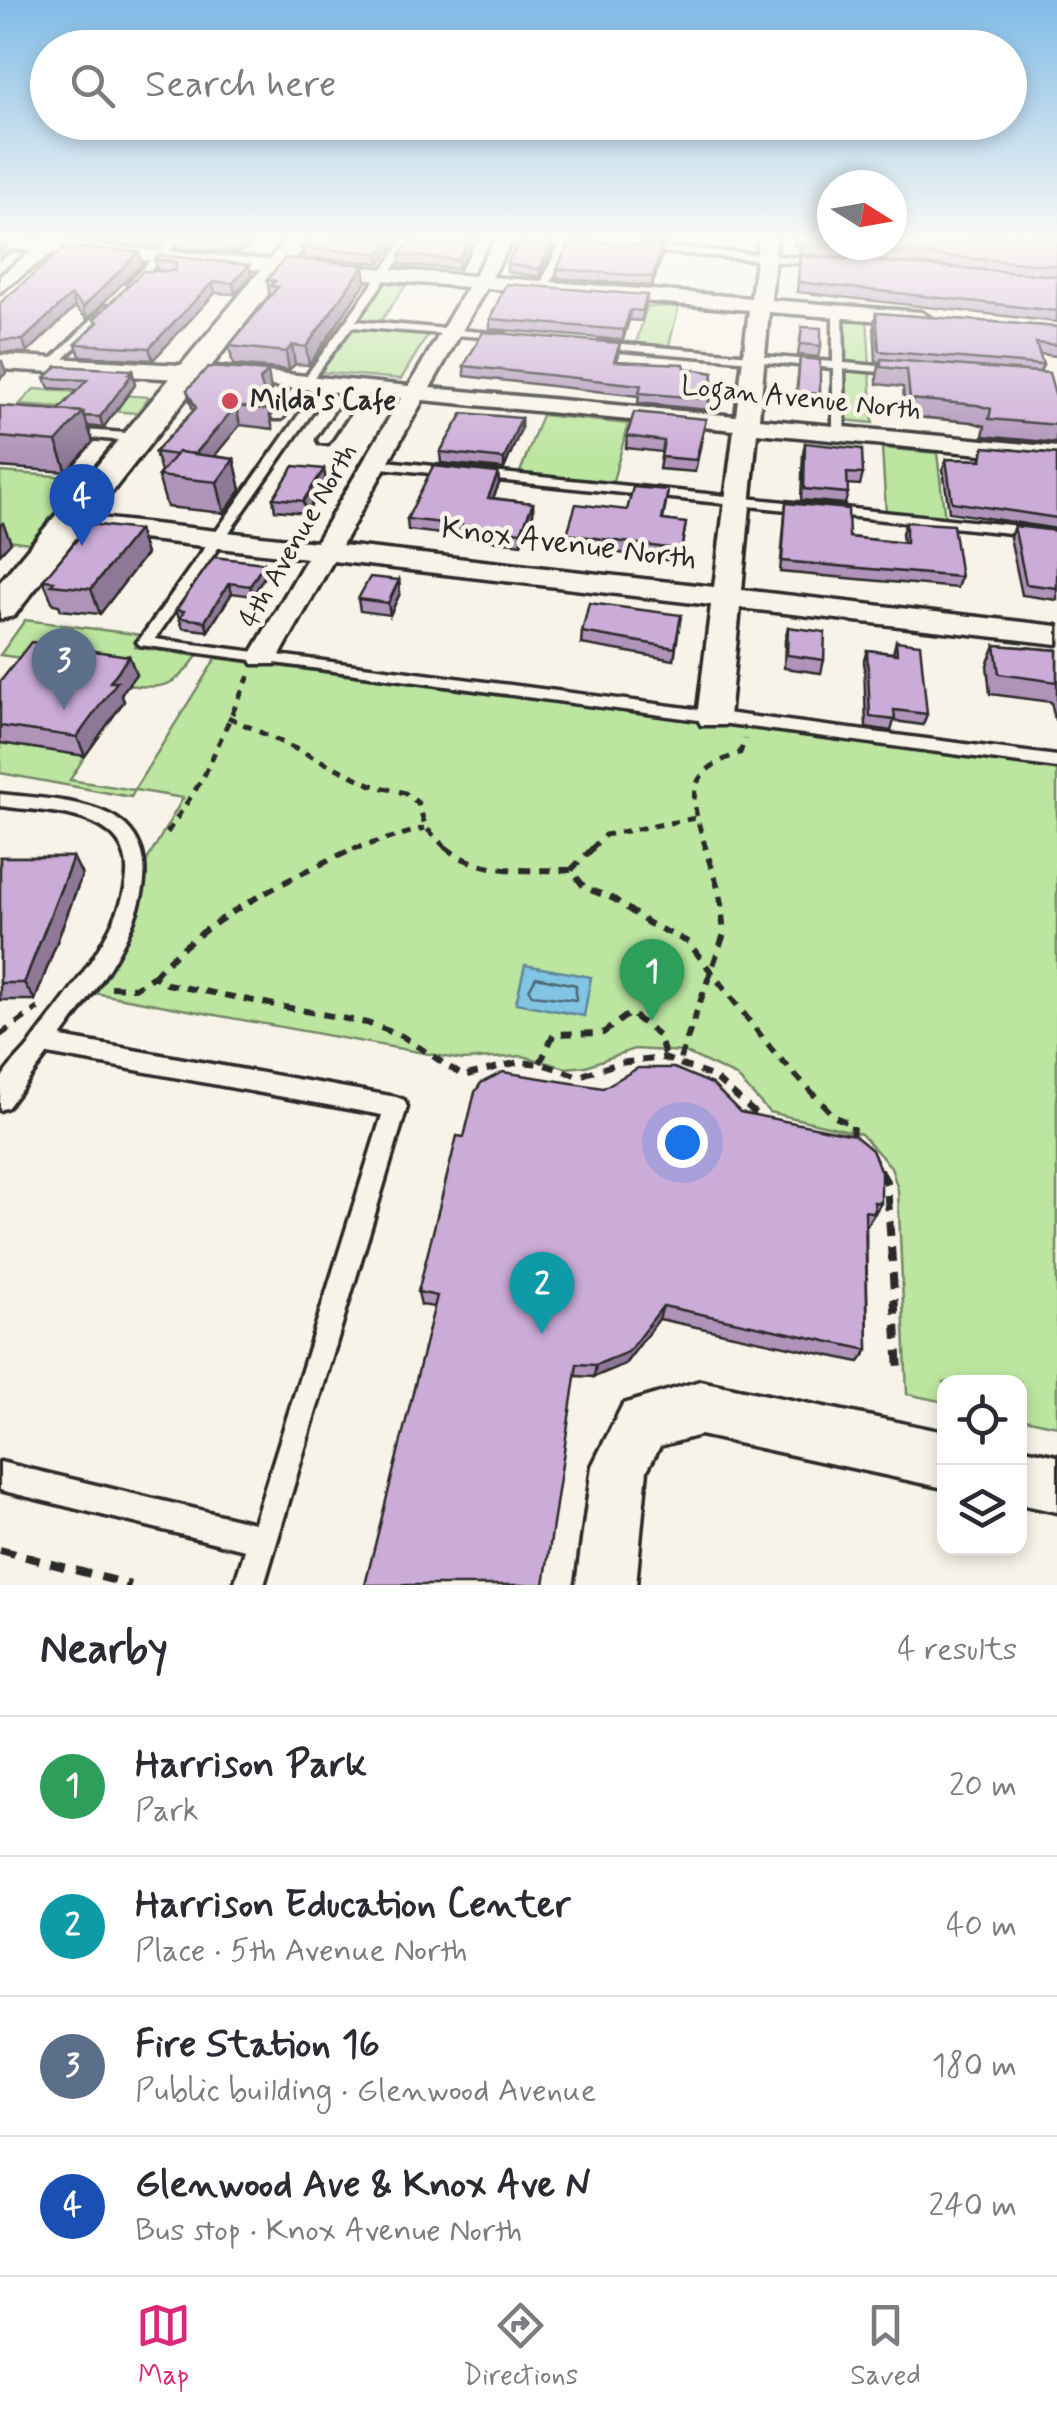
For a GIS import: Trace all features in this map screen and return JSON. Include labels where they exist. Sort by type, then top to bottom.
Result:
[{"type":"street","points":[[0,607],[241,310]]},
{"type":"street","name":"4th Avenue North","points":[[264,658],[463,310]]},
{"type":"street","points":[[713,717],[759,310]]},
{"type":"street","points":[[815,310],[938,319]]},
{"type":"street","name":"Logan Avenue North","points":[[0,362],[359,387],[1057,454]]},
{"type":"street","name":"Knox Avenue North","points":[[72,523],[1057,635]]},
{"type":"street","points":[[606,1585],[620,1466],[642,1424],[700,1408],[937,1459]]},
{"type":"street","points":[[1027,1478],[1057,1484]]},
{"type":"lane","points":[[51,366],[107,310]]},
{"type":"lane","points":[[360,310],[216,538],[145,642],[1057,762]]},
{"type":"lane","points":[[838,312],[839,433]]},
{"type":"lane","points":[[350,324],[526,339]]},
{"type":"lane","points":[[583,344],[918,372]]},
{"type":"lane","points":[[278,417],[312,383]]},
{"type":"lane","points":[[324,440],[359,387]]},
{"type":"lane","points":[[52,432],[140,438]]},
{"type":"lane","points":[[376,464],[1057,534]]},
{"type":"lane","points":[[0,800],[86,813],[122,832],[134,858],[136,889],[91,983],[0,1100]]},
{"type":"lane","points":[[42,1043],[396,1107],[249,1585]]},
{"type":"lane","points":[[0,1476],[263,1540]]},
{"type":"path","points":[[166,833],[184,814],[207,772],[228,717],[264,658]]},
{"type":"path","points":[[228,717],[372,785],[404,793],[418,803],[426,828],[449,851],[476,864],[512,870],[571,870],[605,835],[696,818]]},
{"type":"path","points":[[680,1059],[725,931],[722,895],[696,818],[696,784],[702,771],[740,753],[744,721]]},
{"type":"path","points":[[0,1035],[44,1004],[64,980],[136,988],[154,976],[173,954],[332,862],[387,837],[426,828]]},
{"type":"path","points":[[571,870],[585,888],[614,898],[648,923],[681,936],[772,1050],[836,1116],[853,1124],[852,1139]]},
{"type":"path","points":[[154,976],[167,984],[367,1023],[402,1036],[464,1076],[504,1063],[540,1064],[579,1078],[619,1063],[680,1059],[720,1077],[765,1121]]},
{"type":"path","points":[[540,1064],[554,1034],[603,1033],[630,1013],[659,1036],[666,1058]]},
{"type":"path","points":[[834,1136],[852,1139],[877,1158],[887,1182],[899,1371]]},
{"type":"path","points":[[0,1550],[131,1585]]},
{"type":"green space","points":[[364,310],[389,310],[379,324],[360,322],[358,318]]},
{"type":"green space","points":[[646,310],[678,310],[668,349],[635,347]]},
{"type":"green space","points":[[842,317],[867,318],[870,366],[844,362]]},
{"type":"green space","points":[[353,327],[429,333],[401,379],[320,372]]},
{"type":"green space","points":[[843,369],[870,371],[873,423],[844,420]]},
{"type":"green space","points":[[34,389],[149,397],[137,413],[19,405]]},
{"type":"green space","points":[[542,415],[628,424],[612,485],[519,475]]},
{"type":"green space","points":[[882,448],[937,453],[945,519],[886,513]]},
{"type":"green space","points":[[0,472],[84,478],[29,543],[0,539]]},
{"type":"green space","points":[[25,620],[142,635],[135,647],[197,656],[175,680],[151,687],[128,685],[134,674],[0,655]]},
{"type":"green space","points":[[216,658],[1057,769],[1057,1426],[1027,1420],[1027,1375],[937,1375],[937,1400],[907,1394],[898,1190],[891,1167],[861,1134],[769,1112],[736,1076],[685,1052],[634,1049],[586,1066],[566,1068],[523,1056],[462,1060],[73,989],[183,798],[135,790],[131,797],[0,773],[0,743],[85,756],[70,780],[134,790]]},
{"type":"water","points":[[525,965],[591,977],[584,1016],[516,1003]]},
{"type":"building","points":[[0,310],[55,310],[23,340],[0,340]]},
{"type":"building","points":[[103,310],[186,310],[149,348],[76,344],[98,322],[94,319]]},
{"type":"building","points":[[259,310],[332,310],[306,347],[292,345],[286,352],[229,346]]},
{"type":"building","points":[[494,310],[642,310],[630,310],[624,330],[490,319]]},
{"type":"building","points":[[876,313],[1057,327],[1057,345],[1036,343],[1043,365],[879,351]]},
{"type":"building","points":[[802,327],[821,328],[821,346],[800,344]]},
{"type":"building","points":[[483,332],[620,343],[614,361],[684,364],[685,368],[713,373],[709,399],[639,393],[641,385],[464,366]]},
{"type":"building","points":[[800,358],[820,360],[820,394],[797,392]]},
{"type":"building","points":[[881,359],[1049,373],[1057,402],[1057,425],[989,419],[991,409],[977,405],[910,399],[907,370],[881,367]]},
{"type":"building","points":[[57,366],[132,370],[128,374],[132,374],[100,417],[84,416],[83,412],[59,410],[87,380],[45,378]]},
{"type":"building","points":[[208,367],[268,371],[260,380],[269,410],[236,406],[195,454],[155,452],[196,408],[187,390]]},
{"type":"building","points":[[0,406],[83,412],[56,442],[0,437]]},
{"type":"building","points":[[634,412],[706,419],[696,460],[661,457],[664,441],[627,436]]},
{"type":"building","points":[[463,413],[521,418],[504,459],[440,452]]},
{"type":"building","points":[[805,443],[862,449],[863,474],[847,473],[848,493],[804,489]]},
{"type":"building","points":[[984,447],[1057,454],[1057,518],[952,502],[946,459],[982,460]]},
{"type":"building","points":[[178,452],[234,459],[217,482],[158,476]]},
{"type":"building","points":[[294,466],[324,469],[303,501],[273,498]]},
{"type":"building","points":[[433,466],[498,473],[488,498],[533,503],[521,532],[407,519]]},
{"type":"building","points":[[633,487],[668,490],[662,520],[686,523],[681,550],[567,534],[576,504],[627,510]]},
{"type":"building","points":[[786,503],[848,509],[849,537],[906,543],[906,522],[953,525],[961,577],[782,561]]},
{"type":"building","points":[[90,524],[138,530],[91,589],[51,585],[54,581],[43,580]]},
{"type":"building","points":[[1014,526],[1057,531],[1057,588],[1026,584]]},
{"type":"building","points":[[214,557],[264,563],[250,586],[229,583],[205,621],[180,618],[184,611],[176,610]]},
{"type":"building","points":[[370,577],[399,580],[388,603],[358,599]]},
{"type":"building","points":[[589,603],[681,615],[675,648],[582,632]]},
{"type":"building","points":[[788,627],[825,632],[824,660],[787,655]]},
{"type":"building","points":[[896,641],[920,644],[927,714],[894,710],[895,720],[870,717],[867,650],[897,654]]},
{"type":"building","points":[[31,642],[129,656],[110,682],[117,682],[77,737],[0,726],[0,682]]},
{"type":"building","points":[[995,645],[1057,650],[1057,682],[999,674]]},
{"type":"building","points":[[0,857],[73,857],[24,983],[0,983]]},
{"type":"building","points":[[638,1068],[674,1068],[712,1084],[740,1112],[854,1135],[872,1150],[881,1172],[881,1203],[874,1202],[875,1213],[865,1211],[868,1350],[663,1306],[628,1352],[596,1365],[577,1364],[544,1585],[365,1585],[437,1296],[418,1292],[457,1136],[464,1137],[475,1092],[481,1083],[503,1072],[603,1088]]},
{"type":"place","name":"Milda's Cafe","points":[[230,401]]},
{"type":"place","name":"Glenwood Ave & Knox Ave N","points":[[82,546]]},
{"type":"place","name":"Fire Station 16","points":[[64,710]]},
{"type":"place","name":"Harrison Park","points":[[652,1021]]},
{"type":"place","name":"Harrison Education Center","points":[[542,1334]]}]
